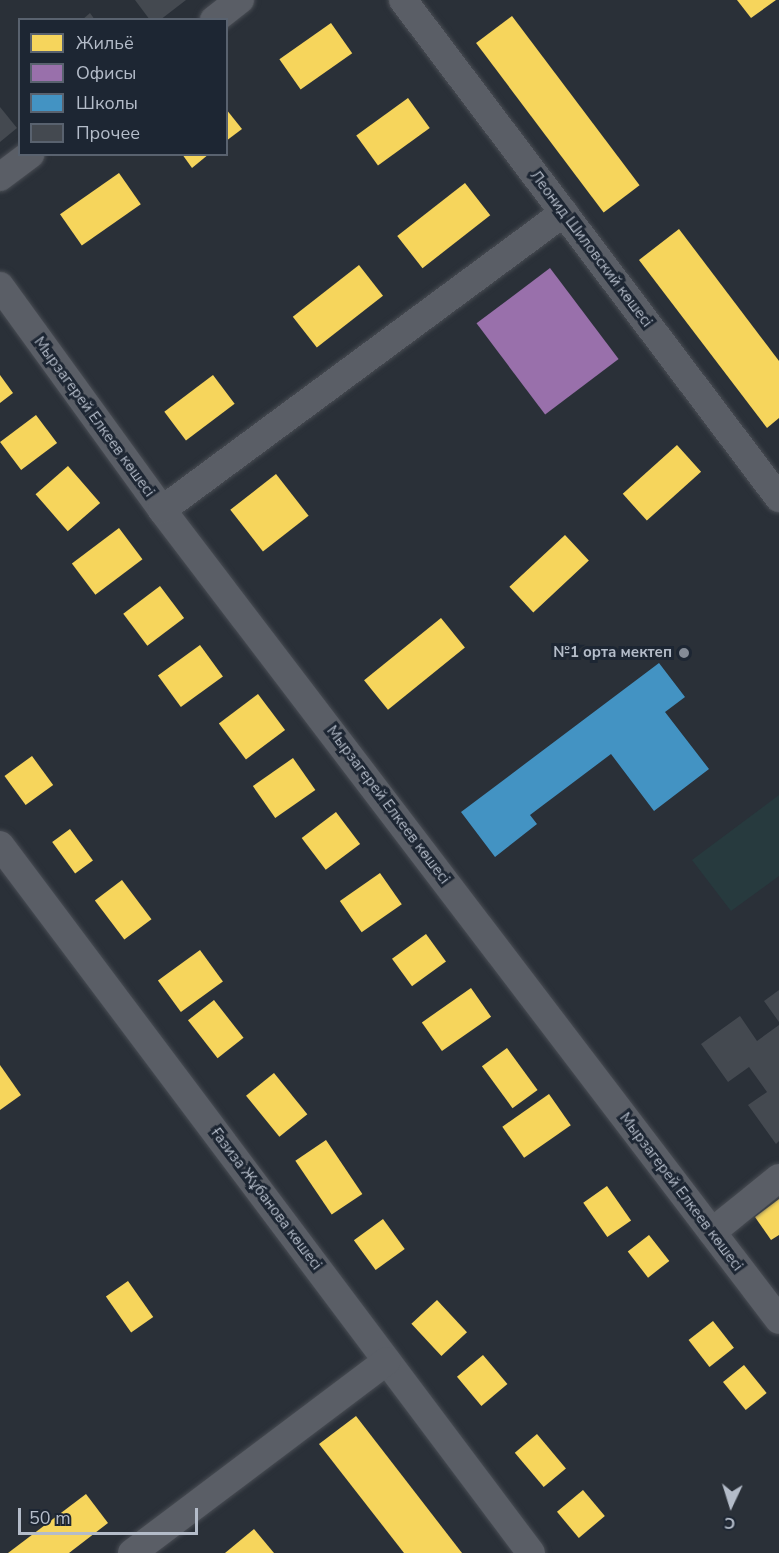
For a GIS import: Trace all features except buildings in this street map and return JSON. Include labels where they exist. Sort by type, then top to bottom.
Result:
[{"type":"street","points":[[217,18],[240,0]]},
{"type":"street","name":"Леонид Шиловский көшесі","points":[[403,0],[779,498]]},
{"type":"street","points":[[0,177],[27,156]]},
{"type":"street","points":[[162,510],[564,213]]},
{"type":"street","name":"Мырзагерей Елкеев көшесі","points":[[0,286],[162,510],[779,1320]]},
{"type":"street","name":"Ғазиза Жұбанова көшесі","points":[[0,845],[531,1553]]},
{"type":"street","points":[[712,1232],[779,1178]]},
{"type":"street","points":[[132,1553],[387,1360]]},
{"type":"green space","points":[[779,795],[779,876],[731,911],[692,860]]},
{"type":"place","name":"№1 орта мектеп","points":[[684,653]]}]
